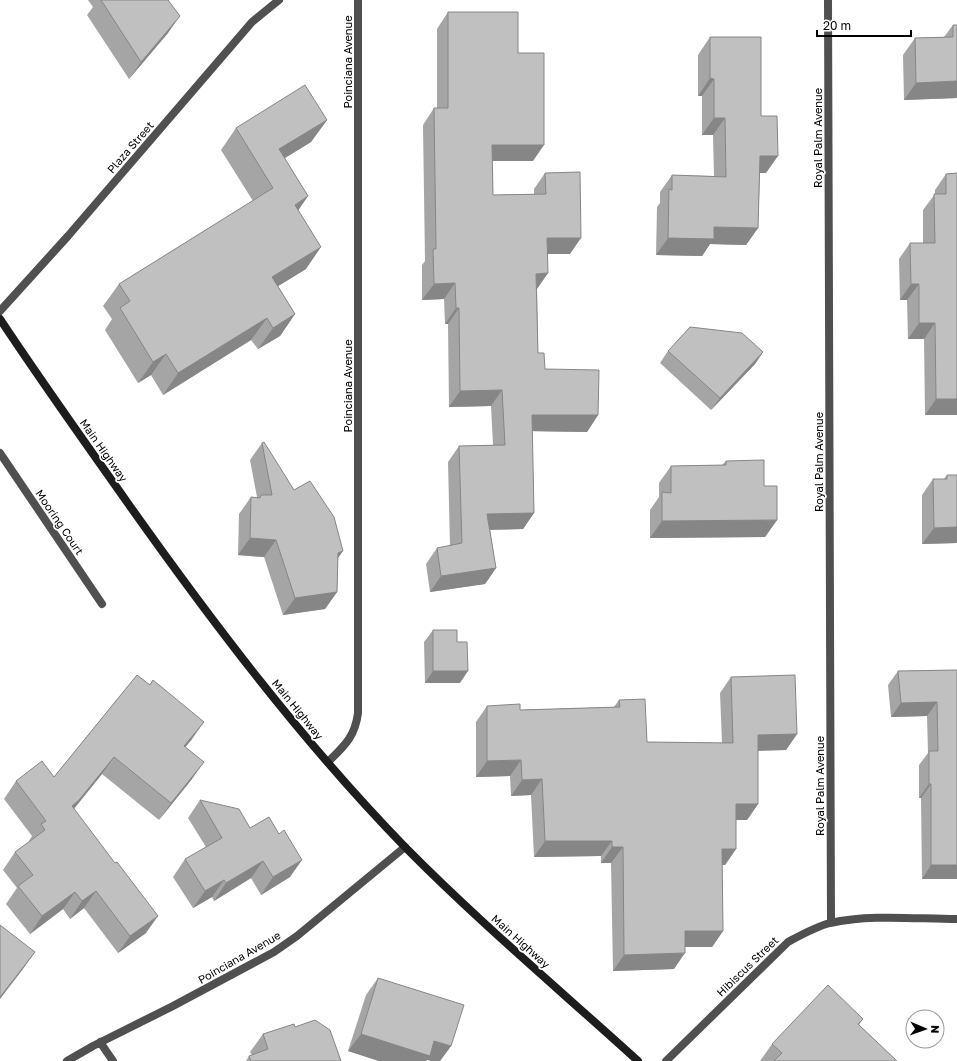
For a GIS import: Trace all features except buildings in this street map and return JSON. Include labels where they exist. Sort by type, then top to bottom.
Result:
[{"type":"main road","name":"Main Highway","points":[[0,319],[38,376],[198,601],[328,762],[405,847],[522,957],[638,1061]]},
{"type":"street","name":"Plaza Street","points":[[0,310],[68,236],[252,22],[279,0]]},
{"type":"street","name":"Poinciana Avenue","points":[[328,762],[351,737],[358,713],[358,0]]},
{"type":"street","name":"Royal Palm Avenue","points":[[828,0],[831,923]]},
{"type":"street","name":"Mooring Court","points":[[0,453],[102,604]]},
{"type":"street","name":"Poinciana Avenue","points":[[68,1061],[100,1042],[180,1002],[274,952],[297,936],[405,847]]},
{"type":"street","name":"Hibiscus Street","points":[[666,1061],[788,942],[806,932],[831,923],[868,918],[957,919]]},
{"type":"street","points":[[100,1042],[113,1061]]}]
